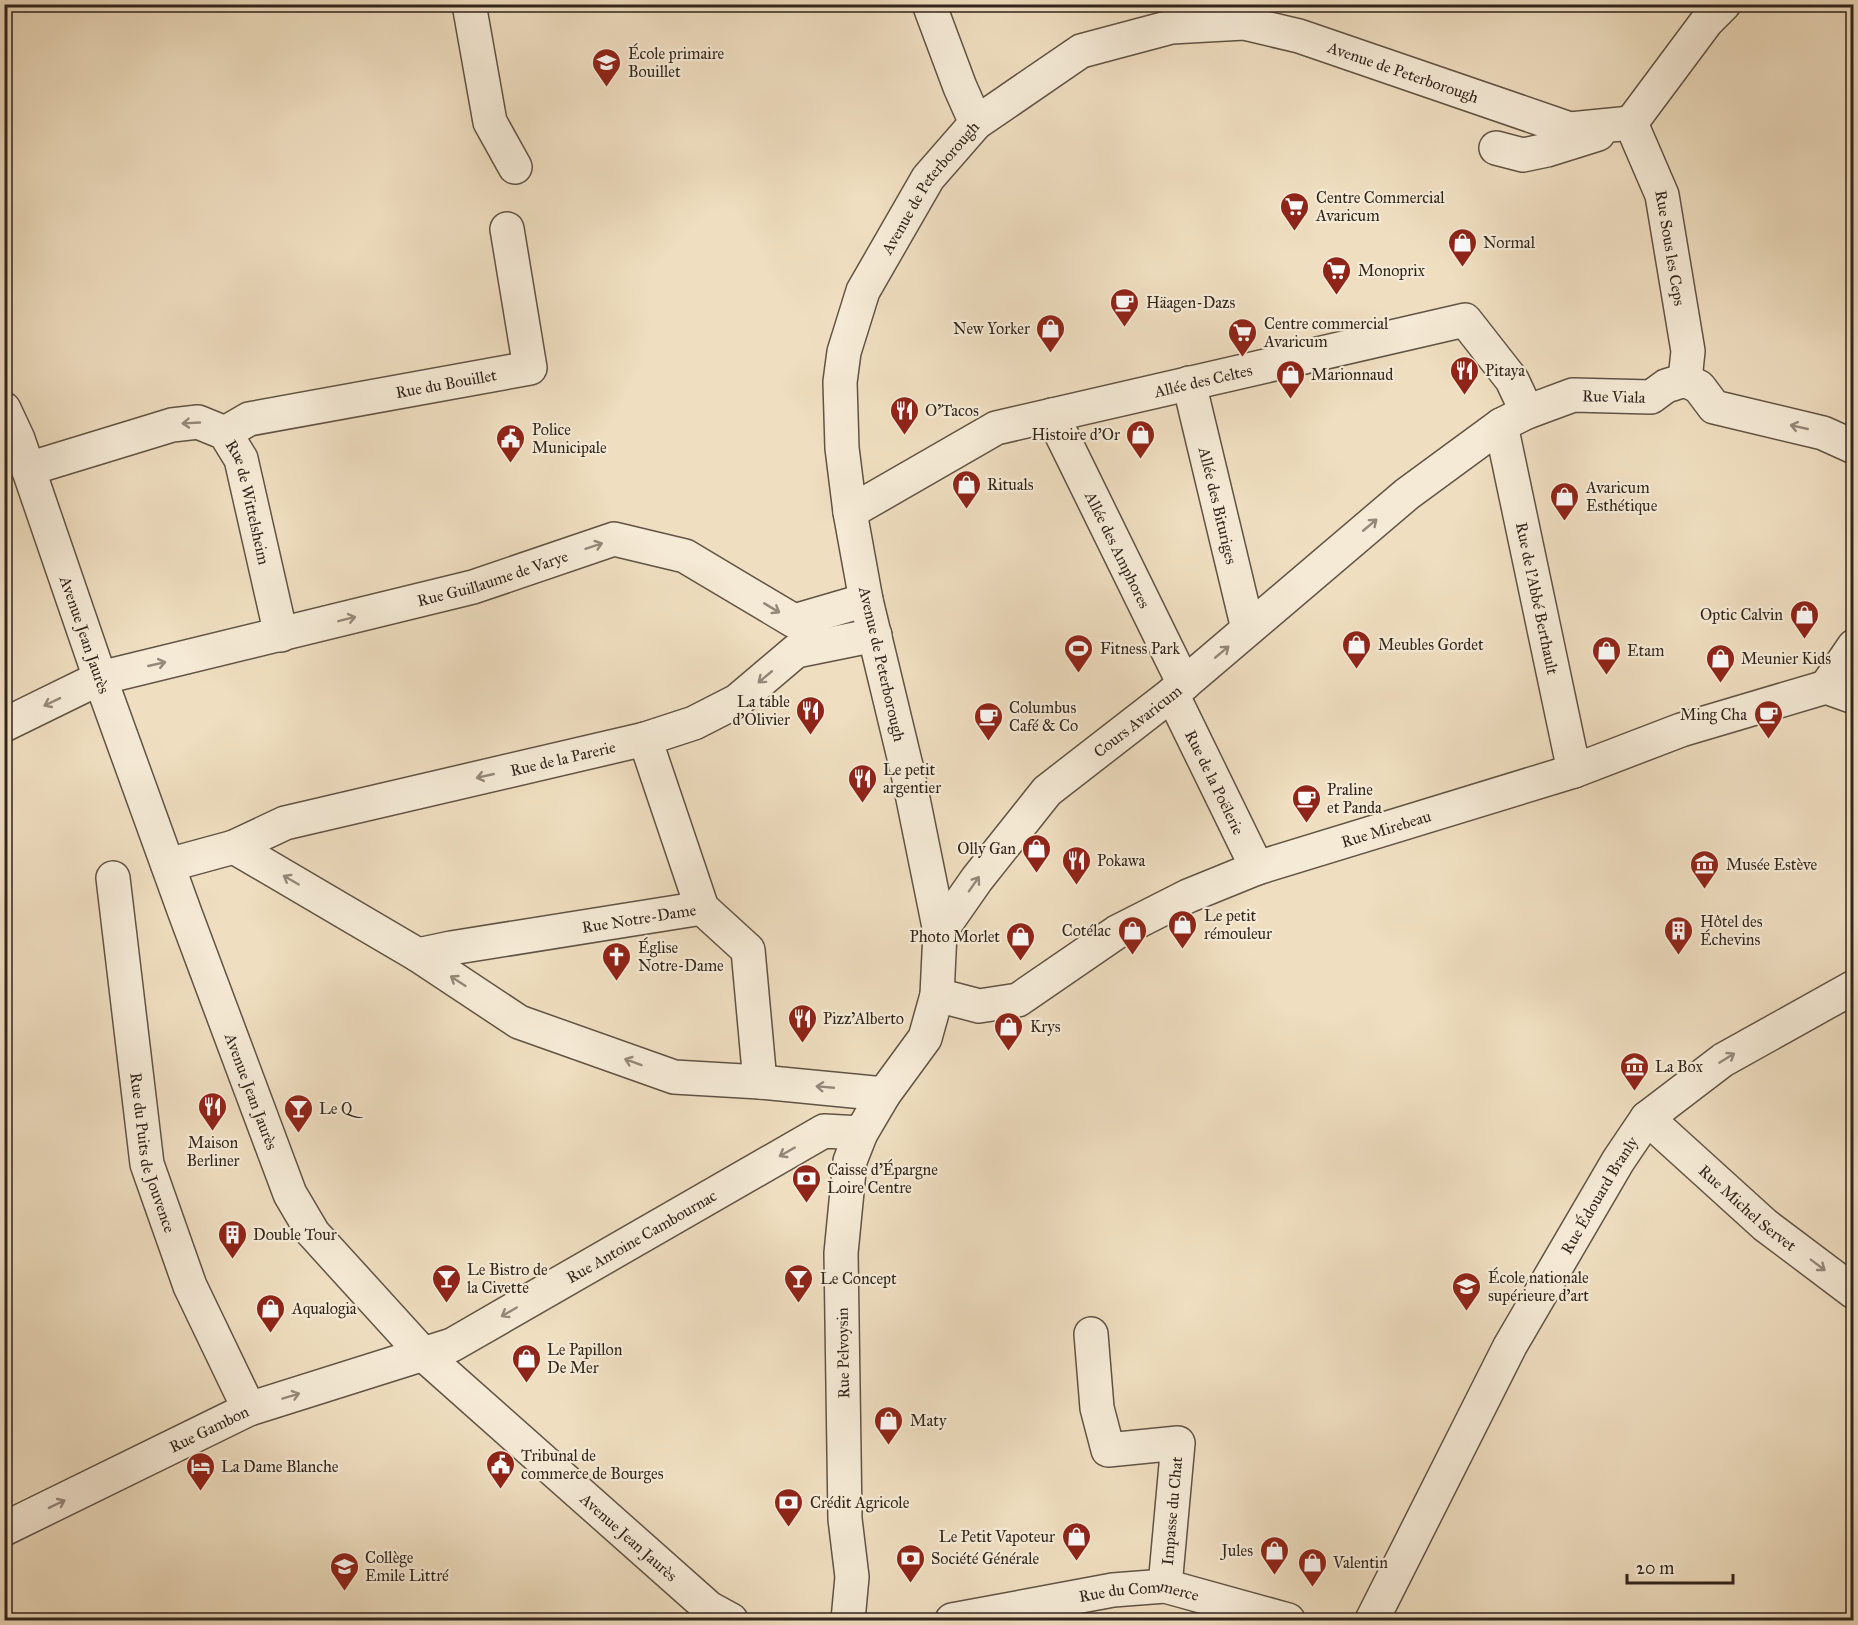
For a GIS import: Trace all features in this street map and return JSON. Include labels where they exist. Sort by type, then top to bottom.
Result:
[{"type":"street","points":[[469,4],[490,122],[515,167]]},
{"type":"street","points":[[928,4],[976,123]]},
{"type":"street","points":[[1493,157],[1518,171],[1547,150],[1631,123],[1707,21],[1724,4]]},
{"type":"street","name":"Avenue de Peterborough","points":[[940,932],[908,774],[866,600],[850,512],[842,448],[840,381],[844,352],[863,291],[928,178],[976,123],[1081,51],[1173,16],[1244,23],[1299,36],[1570,129],[1631,123]]},
{"type":"street","name":"Rue Sous les Ceps","points":[[1631,123],[1662,195],[1688,351],[1684,380]]},
{"type":"street","name":"Rue du Bouillet","points":[[225,433],[249,419],[530,368],[507,229]]},
{"type":"street","name":"Allée des Celtes","points":[[850,512],[996,428],[1465,320],[1512,380],[1514,418]]},
{"type":"street","points":[[1684,380],[1699,387],[1714,407],[1823,432],[1854,447]]},
{"type":"street","name":"Rue Viala","points":[[1514,418],[1573,395],[1651,397],[1666,386],[1684,380]]},
{"type":"street","name":"Allée des Bituriges","points":[[1189,383],[1248,629]]},
{"type":"street","name":"Avenue Jean Jaurès","points":[[4,409],[28,469],[168,865],[291,1194],[313,1233],[424,1354],[717,1616]]},
{"type":"street","name":"Allée des Amphores","points":[[1052,415],[1178,689]]},
{"type":"street","name":"Cours Avaricum","points":[[940,932],[977,879],[1047,792],[1178,689],[1407,494],[1514,418]]},
{"type":"street","name":"Rue de l'Abbé Berthault","points":[[1514,418],[1574,771]]},
{"type":"street","name":"Rue de Wittelsheim","points":[[28,469],[172,425],[198,422],[225,433],[241,459],[281,635]]},
{"type":"street","name":"Rue Guillaume de Varye","points":[[4,725],[100,678],[473,587],[614,539],[685,556],[794,621],[866,600]]},
{"type":"street","name":"Rue de la Parerie","points":[[234,847],[285,823],[645,739],[694,723],[737,700],[796,651],[875,635]]},
{"type":"street","points":[[1840,692],[1854,646]]},
{"type":"street","name":"Rue de la Poëlerie","points":[[1178,689],[1257,868]]},
{"type":"street","name":"Rue Mirebeau","points":[[937,995],[979,1006],[1018,1000],[1117,932],[1188,896],[1257,868],[1574,771],[1681,730],[1840,692]]},
{"type":"street","points":[[645,739],[702,908]]},
{"type":"street","points":[[168,865],[234,847],[418,955],[519,1022],[674,1077],[760,1082],[884,1094],[925,1038],[937,995],[940,932]]},
{"type":"street","name":"Rue du Puits de Jouvence","points":[[113,878],[147,1164],[190,1286],[249,1409]]},
{"type":"street","name":"Rue Notre-Dame","points":[[418,955],[702,908],[748,950],[760,1082]]},
{"type":"street","name":"Rue Édouard Branly","points":[[1372,1620],[1510,1346],[1618,1161],[1647,1118],[1723,1060],[1854,987]]},
{"type":"street","name":"Rue Pelvoysin","points":[[848,1620],[852,1577],[845,1519],[841,1253],[850,1161],[861,1133],[884,1094]]},
{"type":"street","name":"Rue Michel Servet","points":[[1647,1118],[1765,1226],[1854,1292]]},
{"type":"street","name":"Rue Antoine Cambournac","points":[[424,1354],[452,1345],[824,1131],[861,1133]]},
{"type":"street","name":"Impasse du Chat","points":[[1090,1334],[1097,1408],[1108,1450],[1178,1443],[1165,1586]]},
{"type":"street","name":"Rue Gambon","points":[[5,1528],[249,1409],[424,1354]]},
{"type":"street","name":"Rue du Commerce","points":[[952,1620],[1113,1590],[1165,1586],[1288,1620]]},
{"type":"place","name":"École primaire Bouillet","points":[[607,88]]},
{"type":"place","name":"Centre Commercial Avaricum","points":[[1295,232]]},
{"type":"place","name":"Normal","points":[[1462,268]]},
{"type":"place","name":"Monoprix","points":[[1337,296]]},
{"type":"place","name":"Häagen-Dazs","points":[[1125,328]]},
{"type":"place","name":"New Yorker","points":[[1051,354]]},
{"type":"place","name":"Centre commercial Avaricum","points":[[1243,358]]},
{"type":"place","name":"Pitaya","points":[[1464,396]]},
{"type":"place","name":"Marionnaud","points":[[1290,400]]},
{"type":"place","name":"O'Tacos","points":[[904,436]]},
{"type":"place","name":"Histoire d'Or","points":[[1141,460]]},
{"type":"place","name":"Police Municipale","points":[[511,464]]},
{"type":"place","name":"Rituals","points":[[966,510]]},
{"type":"place","name":"Avaricum Esthétique","points":[[1565,522]]},
{"type":"place","name":"Optic Calvin","points":[[1804,640]]},
{"type":"place","name":"Meubles Gordet","points":[[1357,670]]},
{"type":"place","name":"Fitness Park","points":[[1079,674]]},
{"type":"place","name":"Etam","points":[[1606,676]]},
{"type":"place","name":"Meunier Kids","points":[[1720,684]]},
{"type":"place","name":"La table d'Olivier","points":[[811,736]]},
{"type":"place","name":"Ming Cha","points":[[1768,740]]},
{"type":"place","name":"Columbus Café & Co","points":[[988,742]]},
{"type":"place","name":"Le petit argentier","points":[[862,804]]},
{"type":"place","name":"Praline et Panda","points":[[1306,824]]},
{"type":"place","name":"Olly Gan","points":[[1037,874]]},
{"type":"place","name":"Pokawa","points":[[1076,886]]},
{"type":"place","name":"Musée Estève","points":[[1705,890]]},
{"type":"place","name":"Le petit rémouleur","points":[[1183,950]]},
{"type":"place","name":"Cotélac","points":[[1132,956]]},
{"type":"place","name":"Hôtel des Échevins","points":[[1679,956]]},
{"type":"place","name":"Photo Morlet","points":[[1021,962]]},
{"type":"place","name":"Église Notre-Dame","points":[[617,982]]},
{"type":"place","name":"Pizz'Alberto","points":[[802,1044]]},
{"type":"place","name":"Krys","points":[[1009,1052]]},
{"type":"place","name":"La Box","points":[[1634,1092]]},
{"type":"place","name":"Maison Berliner","points":[[213,1132]]},
{"type":"place","name":"Le Q","points":[[298,1134]]},
{"type":"place","name":"Caisse d'Épargne Loire Centre","points":[[806,1204]]},
{"type":"place","name":"Double Tour","points":[[232,1260]]},
{"type":"place","name":"Le Bistro de la Civette","points":[[446,1304]]},
{"type":"place","name":"Le Concept","points":[[799,1304]]},
{"type":"place","name":"École nationale supérieure d'art","points":[[1467,1312]]},
{"type":"place","name":"Aqualogia","points":[[271,1334]]},
{"type":"place","name":"Le Papillon De Mer","points":[[526,1384]]},
{"type":"place","name":"Maty","points":[[889,1446]]},
{"type":"place","name":"Tribunal de commerce de Bourges","points":[[500,1490]]},
{"type":"place","name":"La Dame Blanche","points":[[200,1492]]},
{"type":"place","name":"Crédit Agricole","points":[[789,1528]]},
{"type":"place","name":"Le Petit Vapoteur","points":[[1076,1562]]},
{"type":"place","name":"Jules","points":[[1274,1576]]},
{"type":"place","name":"Société Générale","points":[[910,1584]]},
{"type":"place","name":"Valentin","points":[[1312,1588]]},
{"type":"place","name":"Collège Emile Littré","points":[[344,1592]]}]
